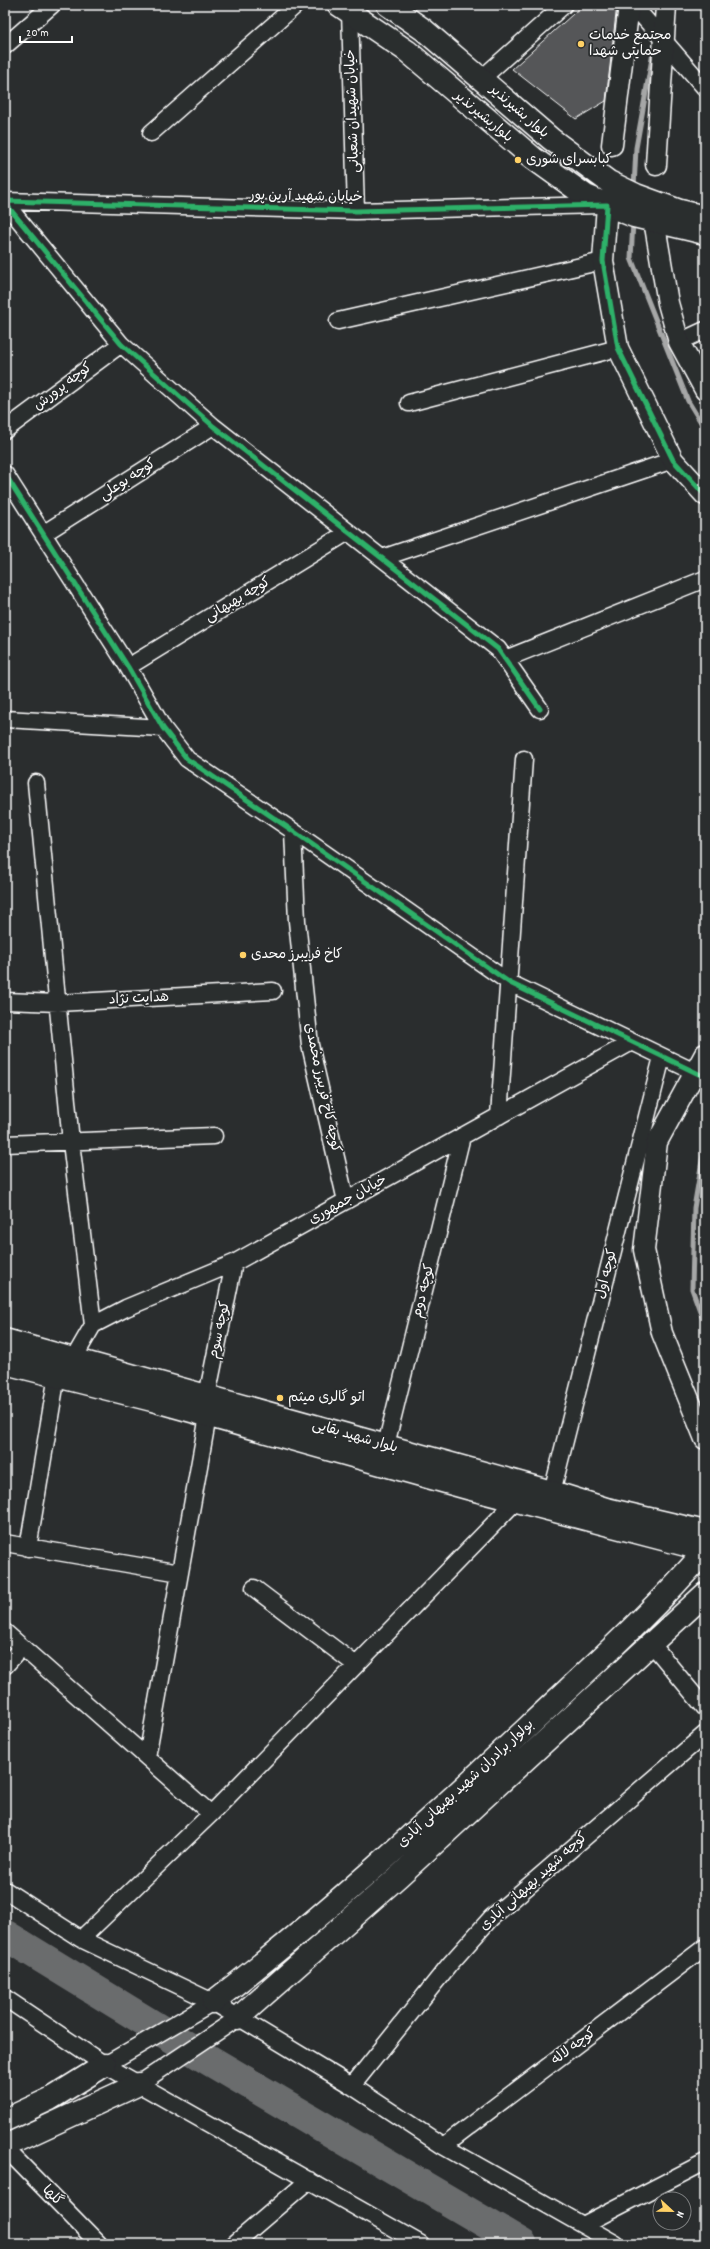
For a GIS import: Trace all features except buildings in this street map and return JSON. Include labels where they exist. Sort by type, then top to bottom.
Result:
[{"type":"main road","name":"بلوار بشیرنذیر","points":[[388,5],[424,30],[551,139],[609,182],[642,197],[680,211],[705,217]]},
{"type":"main road","name":"بلواربشیرنذیر","points":[[345,8],[407,51],[532,158],[586,196],[634,216],[705,233]]},
{"type":"main road","name":"بلوار شهید بقایی","points":[[5,1340],[74,1358],[208,1406],[516,1501],[705,1551]]},
{"type":"main road","name":"بلوار شهید بقایی","points":[[5,1363],[386,1446],[552,1492],[606,1509],[705,1532]]},
{"type":"main road","name":"بولوار برادران شهید بهبهانی آبادی","points":[[213,2002],[284,1948],[460,1791],[669,1593],[705,1551]]},
{"type":"main road","name":"بولوار برادران شهید بهبهانی آبادی","points":[[238,2018],[399,1876],[705,1594]]},
{"type":"main road","points":[[5,2120],[50,2099],[106,2065]]},
{"type":"main road","points":[[5,2147],[139,2084]]},
{"type":"street","points":[[5,46],[52,5]]},
{"type":"street","points":[[151,133],[296,5]]},
{"type":"street","points":[[481,79],[564,5]]},
{"type":"street","points":[[612,145],[629,5]]},
{"type":"street","points":[[633,5],[705,88]]},
{"type":"street","points":[[656,165],[666,5]]},
{"type":"street","name":"خیابان شهیدان شعبانی","points":[[345,8],[356,211]]},
{"type":"street","points":[[5,202],[121,344],[214,426],[498,649],[540,710]]},
{"type":"street","name":"خیابان شهید آرین پور","points":[[5,202],[356,211],[607,204]]},
{"type":"street","points":[[607,204],[603,261],[618,348],[673,460],[705,495]]},
{"type":"street","points":[[654,220],[668,303],[679,342],[705,390]]},
{"type":"street","points":[[338,321],[603,261]]},
{"type":"street","points":[[679,342],[705,330]]},
{"type":"street","name":"کوچه پرورش","points":[[5,430],[121,344]]},
{"type":"street","points":[[409,403],[618,348]]},
{"type":"street","name":"کوچه بوعلی","points":[[44,534],[214,426]]},
{"type":"street","points":[[382,558],[673,460]]},
{"type":"street","points":[[5,474],[128,667],[163,728],[187,759],[293,831],[510,983],[630,1043],[699,1075]]},
{"type":"street","name":"کوچه بهبهانی","points":[[128,667],[348,532]]},
{"type":"street","points":[[505,659],[705,579]]},
{"type":"street","points":[[5,719],[163,728]]},
{"type":"street","points":[[499,1116],[510,983],[524,759]]},
{"type":"street","points":[[36,784],[71,1142],[93,1325],[74,1358]]},
{"type":"street","name":"کوچه کاخ فریبرز مخمدی","points":[[293,831],[296,922],[310,1045],[346,1201]]},
{"type":"street","name":"هدایت نژاد","points":[[5,1001],[58,1003],[273,991]]},
{"type":"street","name":"خیابان جمهوری","points":[[93,1325],[126,1308],[234,1263],[630,1043]]},
{"type":"street","points":[[705,1054],[699,1075],[657,1142],[644,1250],[662,1333],[705,1439]]},
{"type":"street","name":"کوچه اول","points":[[552,1492],[662,1057]]},
{"type":"street","points":[[5,1144],[214,1136]]},
{"type":"street","name":"کوچه دوم","points":[[386,1446],[462,1136]]},
{"type":"street","name":"کوچه سوم","points":[[147,1757],[234,1263]]},
{"type":"street","points":[[28,1548],[57,1375]]},
{"type":"street","points":[[81,1939],[211,1814],[516,1501]]},
{"type":"street","points":[[5,1543],[180,1574]]},
{"type":"street","points":[[254,1588],[356,1665]]},
{"type":"street","points":[[5,1632],[211,1814]]},
{"type":"street","points":[[651,1643],[705,1708]]},
{"type":"street","points":[[5,1666],[22,1647]]},
{"type":"street","name":"کوچه شهید بهبهانی آبادی","points":[[352,2086],[450,1964],[491,1918],[705,1734]]},
{"type":"street","points":[[5,1890],[81,1939],[213,2002],[352,2086],[443,2146],[616,2244]]},
{"type":"street","name":"کوچه لاله","points":[[443,2146],[705,1947]]},
{"type":"street","points":[[5,1998],[106,2065],[421,2244]]},
{"type":"street","points":[[106,2065],[213,2002]]},
{"type":"street","points":[[139,2084],[238,2018]]},
{"type":"street","name":"گلها","points":[[5,2147],[100,2244]]},
{"type":"street","points":[[583,2225],[705,2162]]},
{"type":"street","points":[[234,2244],[309,2180]]},
{"type":"waterway","points":[[634,188],[636,148],[654,47]]},
{"type":"waterway","points":[[633,222],[631,258],[688,401],[705,429]]},
{"type":"waterway","points":[[705,1143],[694,1208],[692,1289],[705,1325]]},
{"type":"waterway","points":[[5,1935],[209,2060],[522,2244]]},
{"type":"cycle path","points":[[5,201],[356,211],[607,205],[603,261],[618,348],[673,460],[705,495]]},
{"type":"cycle path","points":[[5,203],[121,344],[213,426],[498,649],[540,709]]},
{"type":"cycle path","points":[[5,474],[128,667],[163,728],[187,759],[293,831],[510,983],[705,1077]]},
{"type":"place","name":"مجتمع خدمات حمایتی شهدا","points":[[581,44]]},
{"type":"place","name":"کبابسرای شوری","points":[[518,160]]},
{"type":"place","name":"کاخ فریبرز محدی","points":[[243,955]]},
{"type":"place","name":"اتو گالری میثم","points":[[280,1398]]}]
